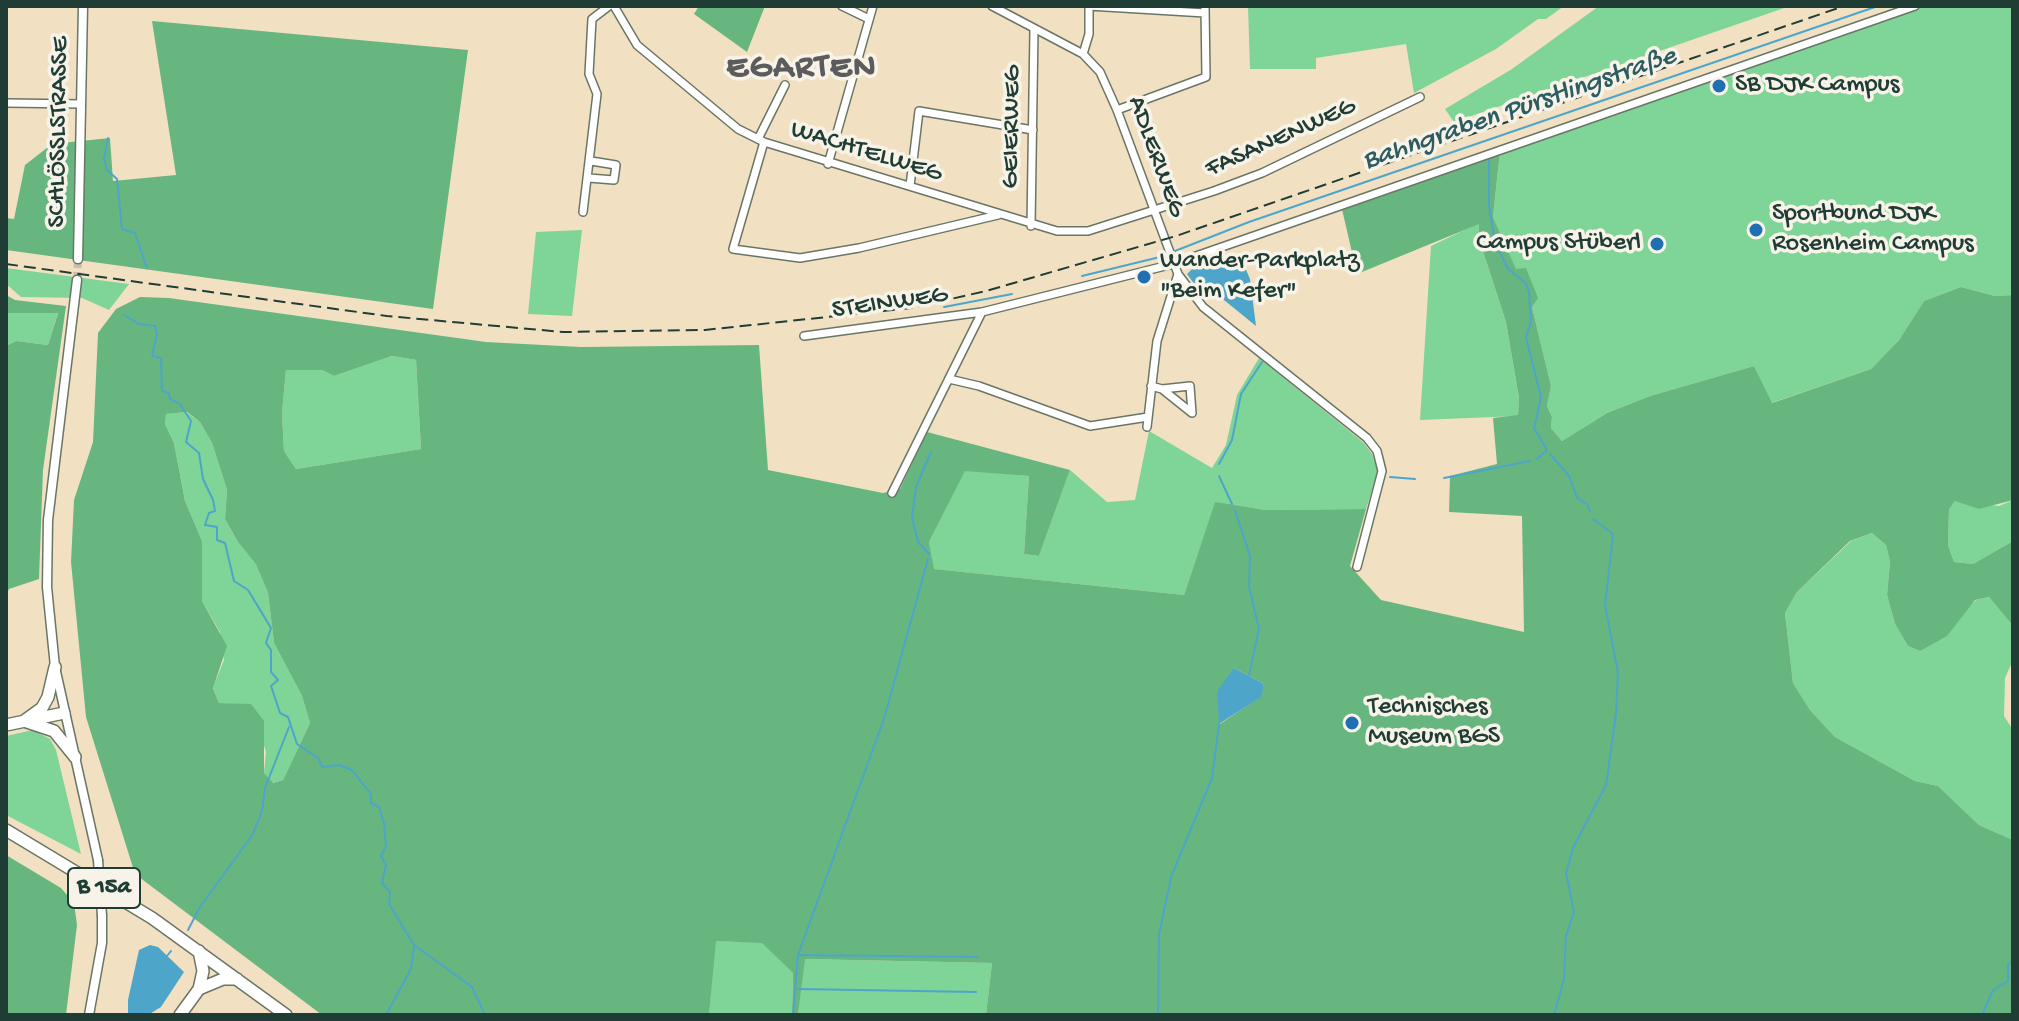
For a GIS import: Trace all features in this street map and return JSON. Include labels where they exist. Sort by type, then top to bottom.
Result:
[{"type":"highway","points":[[24,721],[42,708],[55,667]]},
{"type":"highway","points":[[6,725],[64,713]]},
{"type":"highway","points":[[24,721],[54,731],[75,757]]},
{"type":"highway","name":"B 15a","points":[[6,830],[64,862],[199,951],[286,1015]]},
{"type":"highway","points":[[180,1015],[199,989],[203,971],[199,951]]},
{"type":"highway","points":[[199,989],[223,979],[238,979]]},
{"type":"street","name":"SCHLÖSSLSTRASSE","points":[[78,259],[83,6]]},
{"type":"street","points":[[583,212],[597,94],[589,74],[592,19],[611,6]]},
{"type":"street","name":"WACHTELWEG","points":[[611,6],[637,45],[738,129],[761,141],[1031,226],[1072,233],[1154,212]]},
{"type":"street","points":[[842,6],[869,19]]},
{"type":"street","points":[[828,164],[873,6]]},
{"type":"street","name":"ADLERWEG","points":[[992,6],[1083,54],[1100,72],[1178,274],[1203,307],[1367,438],[1377,451],[1382,471],[1357,567]]},
{"type":"street","points":[[1083,54],[1089,34],[1089,6],[1205,10],[1206,77],[1117,110]]},
{"type":"street","name":"STEINWEG","points":[[804,336],[982,312],[1173,264],[1915,6]]},
{"type":"street","name":"GEIERWEG","points":[[1031,226],[1034,29]]},
{"type":"street","points":[[785,85],[761,141],[733,249],[800,258],[859,248],[1000,215]]},
{"type":"street","name":"FASANENWEG","points":[[1154,212],[1262,173],[1420,97]]},
{"type":"street","points":[[6,103],[81,104]]},
{"type":"street","points":[[910,186],[919,111],[1033,130]]},
{"type":"street","points":[[589,178],[614,180],[616,165],[591,161]]},
{"type":"street","points":[[1147,427],[1157,341],[1178,274]]},
{"type":"street","points":[[77,280],[48,520],[47,587],[55,667],[98,860],[102,943],[89,1015]]},
{"type":"street","points":[[892,493],[982,312]]},
{"type":"street","points":[[949,379],[1090,426],[1148,417]]},
{"type":"street","points":[[1151,386],[1162,389],[1190,386],[1192,413],[1162,389]]},
{"type":"green space","points":[[699,6],[765,6],[747,52],[694,14]]},
{"type":"green space","points":[[1248,6],[1564,6],[1546,19],[1538,19],[1496,49],[1414,93],[1406,44],[1316,58],[1316,69],[1250,69]]},
{"type":"green space","points":[[1599,6],[1790,6],[1454,122],[1445,109],[1512,69]]},
{"type":"green space","name":"Sportbund DJK Rosenheim Campus","points":[[1915,6],[2013,6],[2013,295],[1995,296],[1961,287],[1924,301],[1899,340],[1871,369],[1771,403],[1754,366],[1650,396],[1607,413],[1562,441],[1551,428],[1552,417],[1547,406],[1551,386],[1532,307],[1493,217],[1500,151]]},
{"type":"green space","points":[[152,21],[468,50],[433,309],[6,250],[6,218],[14,219],[25,165],[52,144],[110,138],[113,181],[176,175]]},
{"type":"green space","points":[[1500,151],[1493,217],[1516,269],[1526,268],[1538,298],[1532,307],[1551,386],[1547,406],[1552,417],[1551,428],[1562,441],[1607,413],[1650,396],[1754,366],[1772,403],[1871,369],[1899,340],[1924,301],[1961,287],[1995,296],[2013,295],[2013,500],[1979,509],[1955,501],[1949,509],[1948,545],[1954,562],[1973,564],[2013,541],[2013,626],[1989,597],[1975,600],[1947,636],[1920,651],[1908,646],[1895,624],[1887,595],[1890,562],[1886,545],[1872,533],[1850,541],[1797,592],[1785,613],[1793,683],[1810,710],[1835,737],[1915,781],[1938,786],[1979,825],[2013,840],[2013,1015],[986,1015],[992,963],[805,959],[798,1015],[792,1015],[793,973],[762,943],[716,941],[709,1015],[322,1015],[135,874],[86,717],[71,562],[74,500],[93,442],[98,333],[116,309],[140,297],[169,298],[486,342],[581,347],[759,345],[768,470],[883,493],[900,489],[927,432],[1070,470],[1039,556],[1024,554],[1029,476],[965,471],[929,542],[934,569],[1184,595],[1215,502],[1265,510],[1366,509],[1350,566],[1381,600],[1524,632],[1522,516],[1449,512],[1450,476],[1497,464],[1493,418],[1518,415],[1519,398],[1506,322],[1479,239],[1479,224],[1357,274],[1341,205]],"holes":[[[392,356],[416,360],[421,449],[296,469],[284,451],[282,413],[286,370],[322,370],[334,376]],[[187,412],[200,422],[212,443],[227,490],[225,519],[256,564],[268,593],[274,643],[302,696],[310,723],[283,780],[273,783],[264,773],[264,721],[251,704],[219,703],[213,688],[227,646],[202,601],[202,541],[185,501],[174,443],[165,424],[166,414]],[[1234,668],[1264,684],[1260,697],[1220,724]]]},
{"type":"green space","points":[[1479,223],[1479,239],[1506,322],[1519,398],[1518,416],[1420,420],[1431,246]]},
{"type":"green space","points":[[582,230],[572,316],[528,314],[536,232]]},
{"type":"green space","points":[[6,268],[129,284],[109,310],[82,298],[21,297],[6,284]]},
{"type":"green space","points":[[6,295],[15,300],[66,306],[43,470],[39,579],[9,589],[6,595],[6,346],[16,341],[48,345],[58,313],[6,313]]},
{"type":"green space","points":[[58,312],[48,345],[16,341],[6,346],[6,313]]},
{"type":"green space","points":[[392,356],[416,360],[421,449],[296,469],[284,451],[282,413],[286,370],[322,370],[334,376]]},
{"type":"green space","points":[[1259,358],[1364,443],[1372,454],[1378,471],[1366,509],[1265,510],[1215,503],[1184,595],[933,569],[929,542],[965,470],[1029,476],[1024,554],[1039,556],[1070,470],[1107,502],[1135,500],[1149,431],[1212,468],[1226,445],[1237,395]]},
{"type":"green space","points":[[186,412],[200,422],[212,443],[227,490],[225,519],[238,542],[256,563],[268,593],[274,643],[302,696],[310,723],[283,780],[272,783],[264,773],[266,752],[251,705],[219,703],[213,687],[224,660],[220,632],[202,601],[202,541],[185,501],[174,443],[165,424],[166,414]]},
{"type":"green space","points":[[2013,500],[2013,541],[1973,564],[1954,562],[1948,545],[1949,508],[1955,501],[1999,506]]},
{"type":"green space","points":[[1872,533],[1886,545],[1890,562],[1887,595],[1895,624],[1908,646],[1920,651],[1976,600],[1989,597],[2013,626],[2013,660],[2005,678],[2004,716],[2013,730],[2013,840],[1979,825],[1938,786],[1915,781],[1835,737],[1810,710],[1793,683],[1785,613],[1797,592],[1851,541]]},
{"type":"green space","points":[[33,730],[50,739],[56,750],[81,854],[6,815],[6,736]]},
{"type":"green space","points":[[6,855],[61,888],[74,903],[77,925],[66,1015],[6,1015]]},
{"type":"green space","points":[[715,941],[762,942],[793,973],[792,1015],[709,1015]]},
{"type":"green space","points":[[804,959],[992,963],[986,1015],[798,1015]]},
{"type":"water","points":[[1234,253],[1241,258],[1250,279],[1256,326],[1208,287],[1195,285],[1187,274],[1193,268]]},
{"type":"water","points":[[1234,668],[1264,684],[1261,697],[1219,724],[1217,691]]},
{"type":"water","points":[[150,945],[158,947],[184,972],[161,1007],[148,1015],[128,1015],[128,1000],[139,950]]},
{"type":"waterway","name":"Bahngraben Pürstlingstraße","points":[[1175,251],[1249,222],[1878,6]]},
{"type":"waterway","points":[[108,138],[104,159],[107,170],[117,179],[122,229],[135,233],[147,268]]},
{"type":"waterway","points":[[1489,157],[1489,205],[1495,242],[1508,269],[1526,283],[1529,292],[1531,322],[1526,337],[1541,397],[1534,428],[1547,450],[1537,459]]},
{"type":"waterway","name":"Bahngraben Pürstlingstraße","points":[[1082,276],[1160,257]]},
{"type":"waterway","points":[[944,307],[1012,294]]},
{"type":"waterway","points":[[124,315],[139,324],[155,326],[157,334],[152,356],[161,358],[162,391],[169,393],[170,399],[180,404],[191,421],[186,442],[199,453],[203,479],[213,500],[215,511],[209,513],[205,525],[217,527],[217,540],[225,543],[234,581],[248,590],[271,628],[266,643],[271,650],[271,672],[278,680],[271,686],[280,713],[288,717],[297,744],[318,758],[322,767],[339,765],[352,770],[371,794],[371,803],[379,807],[384,823],[386,846],[381,856],[386,865],[382,883],[390,892],[389,904],[414,945],[472,987],[485,1015]]},
{"type":"waterway","points":[[1219,464],[1232,440],[1241,394],[1262,362]]},
{"type":"waterway","points":[[929,554],[918,542],[912,518],[916,487],[931,452]]},
{"type":"waterway","points":[[1550,454],[1569,476],[1577,498],[1587,504],[1590,511]]},
{"type":"waterway","points":[[1444,478],[1530,461]]},
{"type":"waterway","points":[[1219,476],[1232,504]]},
{"type":"waterway","points":[[1390,477],[1415,479]]},
{"type":"waterway","points":[[1235,510],[1250,556],[1249,586],[1259,629],[1249,675]]},
{"type":"waterway","points":[[1554,1015],[1564,979],[1566,936],[1574,912],[1566,873],[1573,848],[1606,785],[1616,714],[1618,673],[1605,605],[1613,534],[1593,519]]},
{"type":"waterway","points":[[793,1015],[798,955],[884,719],[928,559]]},
{"type":"waterway","points":[[1158,1015],[1159,935],[1171,877],[1212,778],[1219,724]]},
{"type":"waterway","points":[[188,930],[200,907],[253,834],[262,811],[265,788],[289,727]]},
{"type":"waterway","points":[[386,1015],[411,969],[414,946]]},
{"type":"waterway","points":[[167,956],[171,951]]},
{"type":"waterway","points":[[800,955],[978,957]]},
{"type":"waterway","points":[[1982,1015],[1993,990],[2008,981],[2008,965],[2013,960]]},
{"type":"waterway","points":[[798,989],[976,992]]},
{"type":"tunnel","points":[[77,280],[78,259]]},
{"type":"railway","points":[[6,264],[387,316],[563,332],[705,330],[911,308],[986,291],[1176,236],[1844,6]]},
{"type":"place","name":"SB DJK Campus","points":[[1719,86]]},
{"type":"place","name":"Sportbund DJK Rosenheim Campus","points":[[1756,230]]},
{"type":"place","name":"Campus Stüberl","points":[[1657,244]]},
{"type":"place","name":"Wander-Parkplatz \"Beim Kefer\"","points":[[1144,277]]},
{"type":"place","name":"Technisches Museum BGS","points":[[1352,723]]},
{"type":"district","name":"EGARTEN","points":[[802,70]]}]
